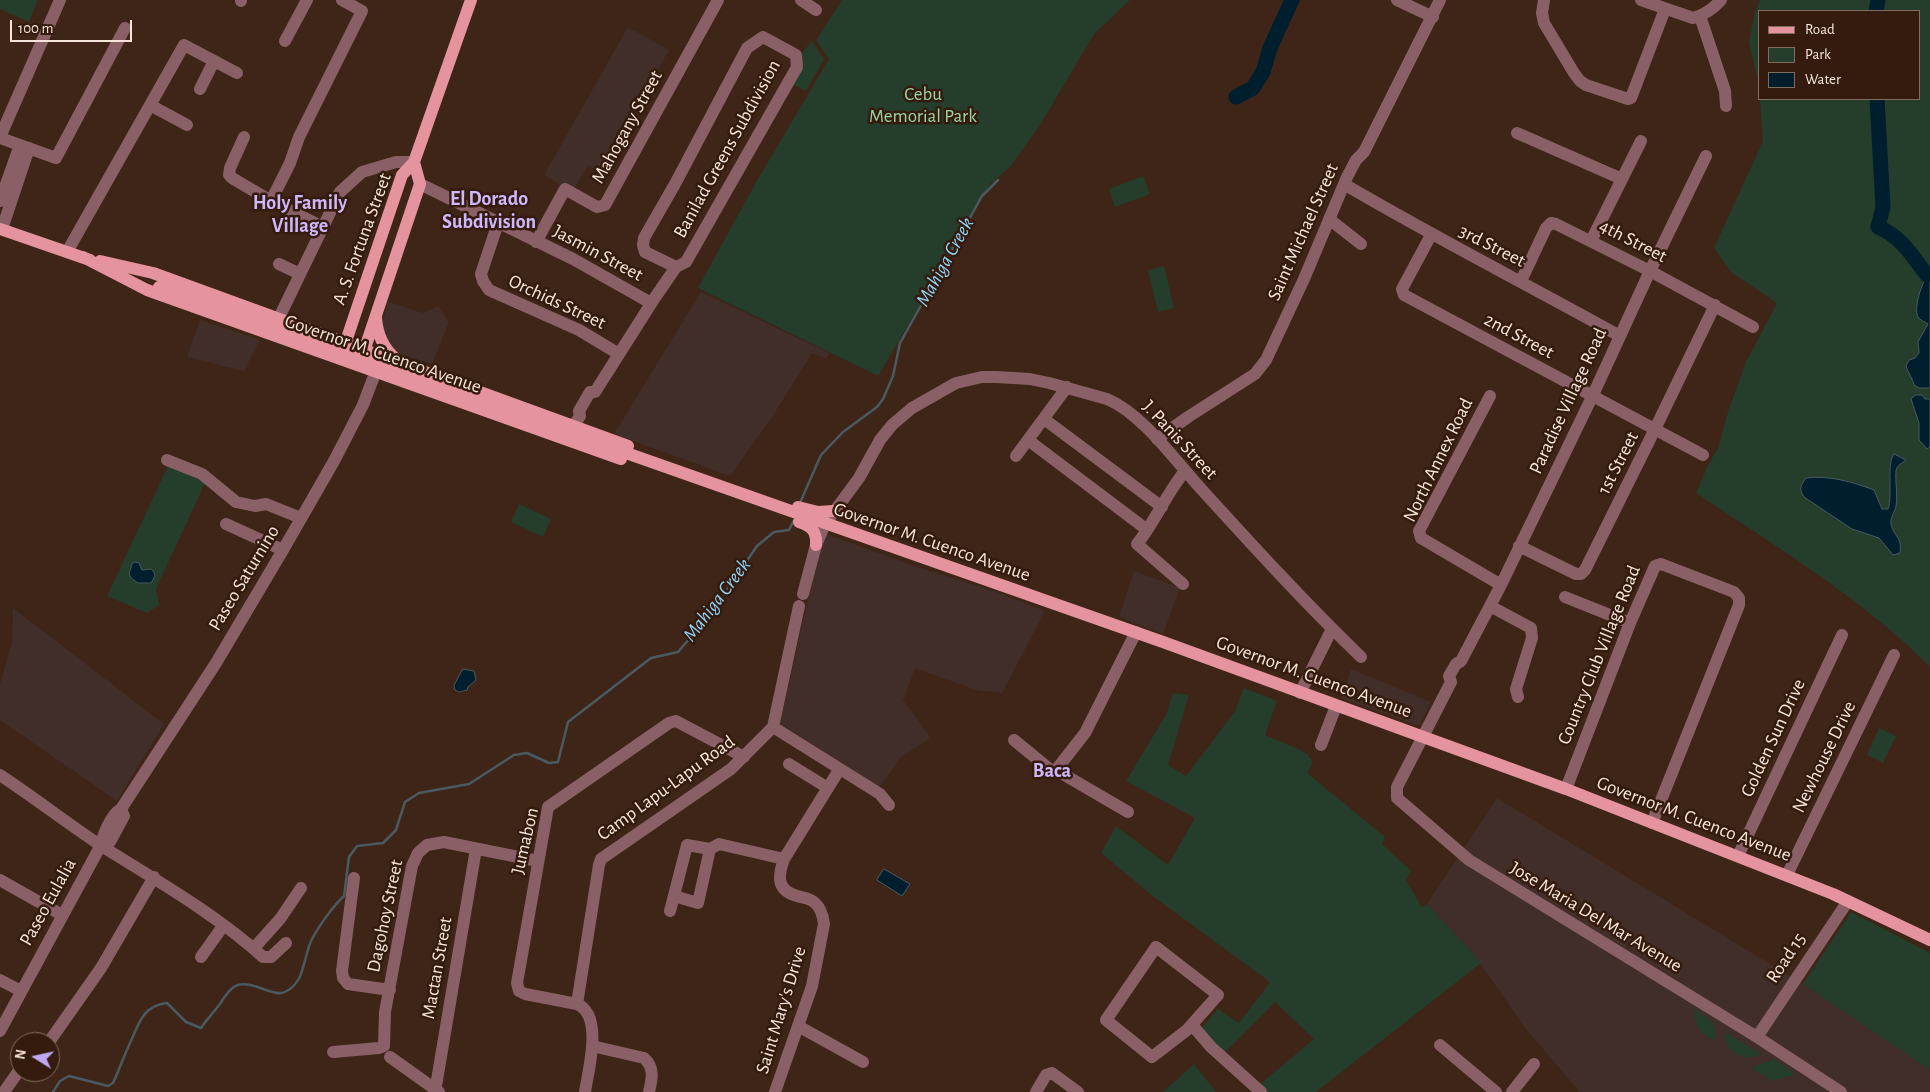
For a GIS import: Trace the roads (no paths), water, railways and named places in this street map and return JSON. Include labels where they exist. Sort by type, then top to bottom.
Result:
[{"type":"main road","name":"A. S. Fortuna Street","points":[[340,359],[402,176],[414,162],[471,0]]},
{"type":"main road","name":"A. S. Fortuna Street","points":[[359,366],[420,184],[414,162]]},
{"type":"main road","name":"Governor M. Cuenco Avenue","points":[[1,229],[723,488],[1136,632],[1566,789],[1787,875],[1848,901],[1930,940]]},
{"type":"main road","name":"Governor M. Cuenco Avenue","points":[[83,257],[153,273],[462,385],[577,420],[677,471]]},
{"type":"main road","name":"Governor M. Cuenco Avenue","points":[[83,257],[147,290],[304,347],[619,458],[677,471]]},
{"type":"main road","points":[[376,312],[378,330],[382,341],[390,353],[401,363]]},
{"type":"main road","points":[[304,347],[311,340],[310,330]]},
{"type":"main road","points":[[457,400],[455,392],[458,386],[462,385]]},
{"type":"main road","points":[[483,409],[489,394]]},
{"type":"main road","points":[[723,488],[774,506]]},
{"type":"main road","points":[[816,545],[814,531],[805,517],[818,512],[833,511]]},
{"type":"street","points":[[60,0],[0,137],[56,158],[125,28]]},
{"type":"street","points":[[286,41],[307,0]]},
{"type":"street","points":[[271,201],[290,163],[299,137],[362,11],[342,0]]},
{"type":"street","name":"Mahogany Street","points":[[536,242],[564,189],[597,207],[606,205],[718,0]]},
{"type":"street","points":[[801,0],[816,10]]},
{"type":"street","points":[[1397,0],[1432,17]]},
{"type":"street","name":"Saint Michael Street","points":[[1156,440],[1255,374],[1266,360],[1356,160],[1364,152],[1440,0]]},
{"type":"street","points":[[1544,0],[1542,14],[1544,23],[1574,73],[1586,85],[1630,99],[1665,8]]},
{"type":"street","points":[[1641,0],[1687,16],[1700,16],[1721,0]]},
{"type":"street","points":[[1700,16],[1725,91],[1726,106]]},
{"type":"street","name":"Banilad Greens Subdivision","points":[[763,37],[796,56],[797,68],[686,262],[676,267],[645,252],[644,238],[675,184],[746,48],[763,37]]},
{"type":"street","points":[[67,252],[184,44],[237,73]]},
{"type":"street","points":[[200,89],[214,61]]},
{"type":"street","points":[[150,106],[187,125]]},
{"type":"street","points":[[1517,133],[1622,179]]},
{"type":"street","points":[[244,137],[230,168],[229,175],[271,201],[323,227]]},
{"type":"street","points":[[1591,241],[1641,141]]},
{"type":"street","points":[[1,229],[13,180],[25,146]]},
{"type":"street","name":"Paradise Village Road","points":[[1422,737],[1451,682],[1456,682],[1463,668],[1460,661],[1501,585],[1706,156]]},
{"type":"street","points":[[271,335],[340,192],[362,172],[396,162],[414,162]]},
{"type":"street","points":[[0,201],[13,180]]},
{"type":"street","name":"Jasmin Street","points":[[420,184],[573,259],[651,302]]},
{"type":"street","name":"3rd Street","points":[[1349,187],[1431,235],[1521,281],[1620,336]]},
{"type":"street","points":[[1329,219],[1361,244]]},
{"type":"street","name":"Orchids Street","points":[[498,223],[482,274],[483,282],[489,290],[579,330],[619,354]]},
{"type":"street","name":"4th Street","points":[[1521,281],[1546,228],[1551,223],[1650,271],[1753,327]]},
{"type":"street","name":"2nd Street","points":[[1431,235],[1402,289],[1404,295],[1703,455]]},
{"type":"street","points":[[279,264],[300,274]]},
{"type":"street","points":[[577,420],[586,415],[597,398],[595,392],[651,302],[676,267]]},
{"type":"street","name":"1st Street","points":[[1519,546],[1576,574],[1581,574],[1585,570],[1715,306]]},
{"type":"street","name":"Paseo Saturnino","points":[[101,845],[102,838],[116,812],[121,809],[216,663],[283,550],[334,461],[363,405],[382,355]]},
{"type":"street","name":"J. Panis Street","points":[[825,524],[859,478],[880,440],[892,425],[912,408],[943,390],[956,383],[996,377],[1030,379],[1067,387],[1115,402],[1139,420],[1332,629],[1361,657]]},
{"type":"street","points":[[1016,456],[1067,387]]},
{"type":"street","name":"North Annex Road","points":[[1490,396],[1419,531],[1421,538],[1501,585]]},
{"type":"street","points":[[1044,419],[1162,507]]},
{"type":"street","points":[[1028,440],[1146,529]]},
{"type":"street","points":[[167,460],[202,474],[236,502],[255,506],[266,504],[301,518]]},
{"type":"street","points":[[1184,584],[1137,544],[1162,507],[1172,486],[1185,471]]},
{"type":"street","points":[[226,524],[283,550]]},
{"type":"street","points":[[825,524],[816,545],[801,600],[773,727],[880,794],[889,806]]},
{"type":"street","name":"Country Club Village Road","points":[[1566,789],[1630,624],[1655,566],[1661,564],[1734,592],[1739,598],[1736,614],[1652,823]]},
{"type":"street","points":[[1565,597],[1630,624]]},
{"type":"street","points":[[1490,606],[1531,628],[1532,638],[1516,689],[1518,697]]},
{"type":"street","points":[[1300,692],[1332,629]]},
{"type":"street","points":[[1056,770],[1084,733],[1136,632]]},
{"type":"street","name":"Golden Sun Drive","points":[[1738,856],[1842,635]]},
{"type":"street","name":"Newhouse Drive","points":[[1787,875],[1894,655]]},
{"type":"street","points":[[1321,745],[1336,706]]},
{"type":"street","name":"Jumabon","points":[[577,1004],[524,994],[518,991],[517,983],[548,807],[669,723],[676,721],[744,757]]},
{"type":"street","name":"Camp Lapu-Lapu Road","points":[[577,1004],[601,859],[731,769],[773,727]]},
{"type":"street","name":"Jose Maria Del Mar Avenue","points":[[1422,737],[1397,787],[1397,798],[1469,860],[1757,1037],[1841,1092]]},
{"type":"street","points":[[1014,740],[1053,772],[1056,770],[1128,812]]},
{"type":"street","points":[[789,764],[828,788]]},
{"type":"street","name":"Saint Mary's Drive","points":[[775,1092],[812,986],[824,924],[823,915],[814,902],[808,898],[790,894],[783,889],[779,874],[784,859],[839,770]]},
{"type":"street","points":[[0,775],[101,845],[154,877],[254,948],[263,957],[271,957],[286,944]]},
{"type":"street","name":"Dagohoy Street","points":[[333,1052],[380,1048],[384,1046],[385,1012],[412,866],[418,853],[427,846],[444,842],[538,862]]},
{"type":"street","points":[[670,911],[687,844],[710,849],[722,844],[784,859]]},
{"type":"street","name":"Paseo Eulalia","points":[[0,1031],[101,845]]},
{"type":"street","name":"Mactan Street","points":[[436,1091],[476,849]]},
{"type":"street","points":[[674,896],[698,903],[710,849]]},
{"type":"street","points":[[57,1032],[101,968],[154,877]]},
{"type":"street","points":[[354,878],[342,971],[343,978],[348,984],[390,990]]},
{"type":"street","points":[[0,880],[62,915]]},
{"type":"street","points":[[254,948],[280,919],[301,888]]},
{"type":"street","name":"Road 15","points":[[1757,1037],[1848,901]]},
{"type":"street","points":[[201,956],[223,926]]},
{"type":"street","points":[[1156,948],[1218,995],[1192,1025],[1152,1057],[1106,1020],[1156,948]]},
{"type":"street","points":[[0,980],[21,991]]},
{"type":"street","points":[[577,1004],[581,1006],[588,1016],[592,1027],[592,1046],[585,1092]]},
{"type":"street","points":[[1192,1025],[1254,1090]]},
{"type":"street","points":[[798,1026],[863,1062]]},
{"type":"street","points":[[1440,1045],[1496,1092]]},
{"type":"street","points":[[592,1046],[644,1058],[649,1062],[652,1069],[649,1092]]},
{"type":"street","points":[[390,1057],[436,1091]]},
{"type":"street","points":[[1512,1092],[1534,1064]]},
{"type":"street","points":[[1036,1092],[1046,1075],[1052,1073],[1078,1092]]},
{"type":"water","points":[[1930,271],[1930,388],[1919,388],[1914,385],[1906,366],[1909,360],[1915,358],[1919,353],[1918,342],[1928,324],[1918,317],[1917,306],[1924,280]]},
{"type":"water","points":[[1916,395],[1922,395],[1925,399],[1930,399],[1930,447],[1927,449],[1919,440],[1919,423],[1911,399]]},
{"type":"water","points":[[1894,454],[1906,460],[1899,465],[1896,471],[1897,502],[1891,524],[1900,543],[1900,553],[1893,555],[1879,538],[1852,529],[1804,497],[1801,492],[1801,485],[1806,478],[1815,477],[1858,484],[1874,490],[1882,509],[1888,509],[1890,464]]},
{"type":"water","points":[[135,562],[139,563],[142,570],[151,569],[154,572],[155,576],[151,583],[138,583],[131,578],[129,574],[132,564]]},
{"type":"water","points":[[463,669],[474,671],[476,680],[467,690],[459,692],[455,690],[454,686]]},
{"type":"water","points":[[884,869],[910,884],[902,896],[877,880]]},
{"type":"waterway","name":"Mahiga Creek","points":[[1236,97],[1253,88],[1263,72],[1270,48],[1292,0]]},
{"type":"waterway","points":[[1876,10],[1878,0]]},
{"type":"waterway","points":[[1877,100],[1883,207],[1878,227],[1894,236],[1927,275]]},
{"type":"waterway","name":"Mahiga Creek","points":[[800,503],[821,455],[843,432],[877,407],[883,399],[893,376],[900,343],[982,196],[998,180]]},
{"type":"waterway","name":"Mahiga Creek","points":[[53,1092],[60,1081],[69,1076],[108,1086],[113,1083],[142,1017],[152,1008],[167,1003],[186,1022],[201,1028],[234,987],[244,984],[278,993],[283,993],[292,988],[303,968],[309,946],[315,934],[322,922],[344,896],[349,857],[357,846],[383,843],[396,830],[405,802],[419,793],[469,784],[514,755],[527,753],[549,763],[558,762],[568,722],[651,658],[678,652],[705,615],[725,593],[757,546],[774,532],[789,530],[794,520]]},
{"type":"district","name":"El Dorado Subdivision","points":[[489,210]]},
{"type":"district","name":"Holy Family Village","points":[[300,214]]},
{"type":"district","name":"Baca","points":[[1052,771]]},
{"type":"park label","name":"Cebu Memorial Park","points":[[923,105]]}]
